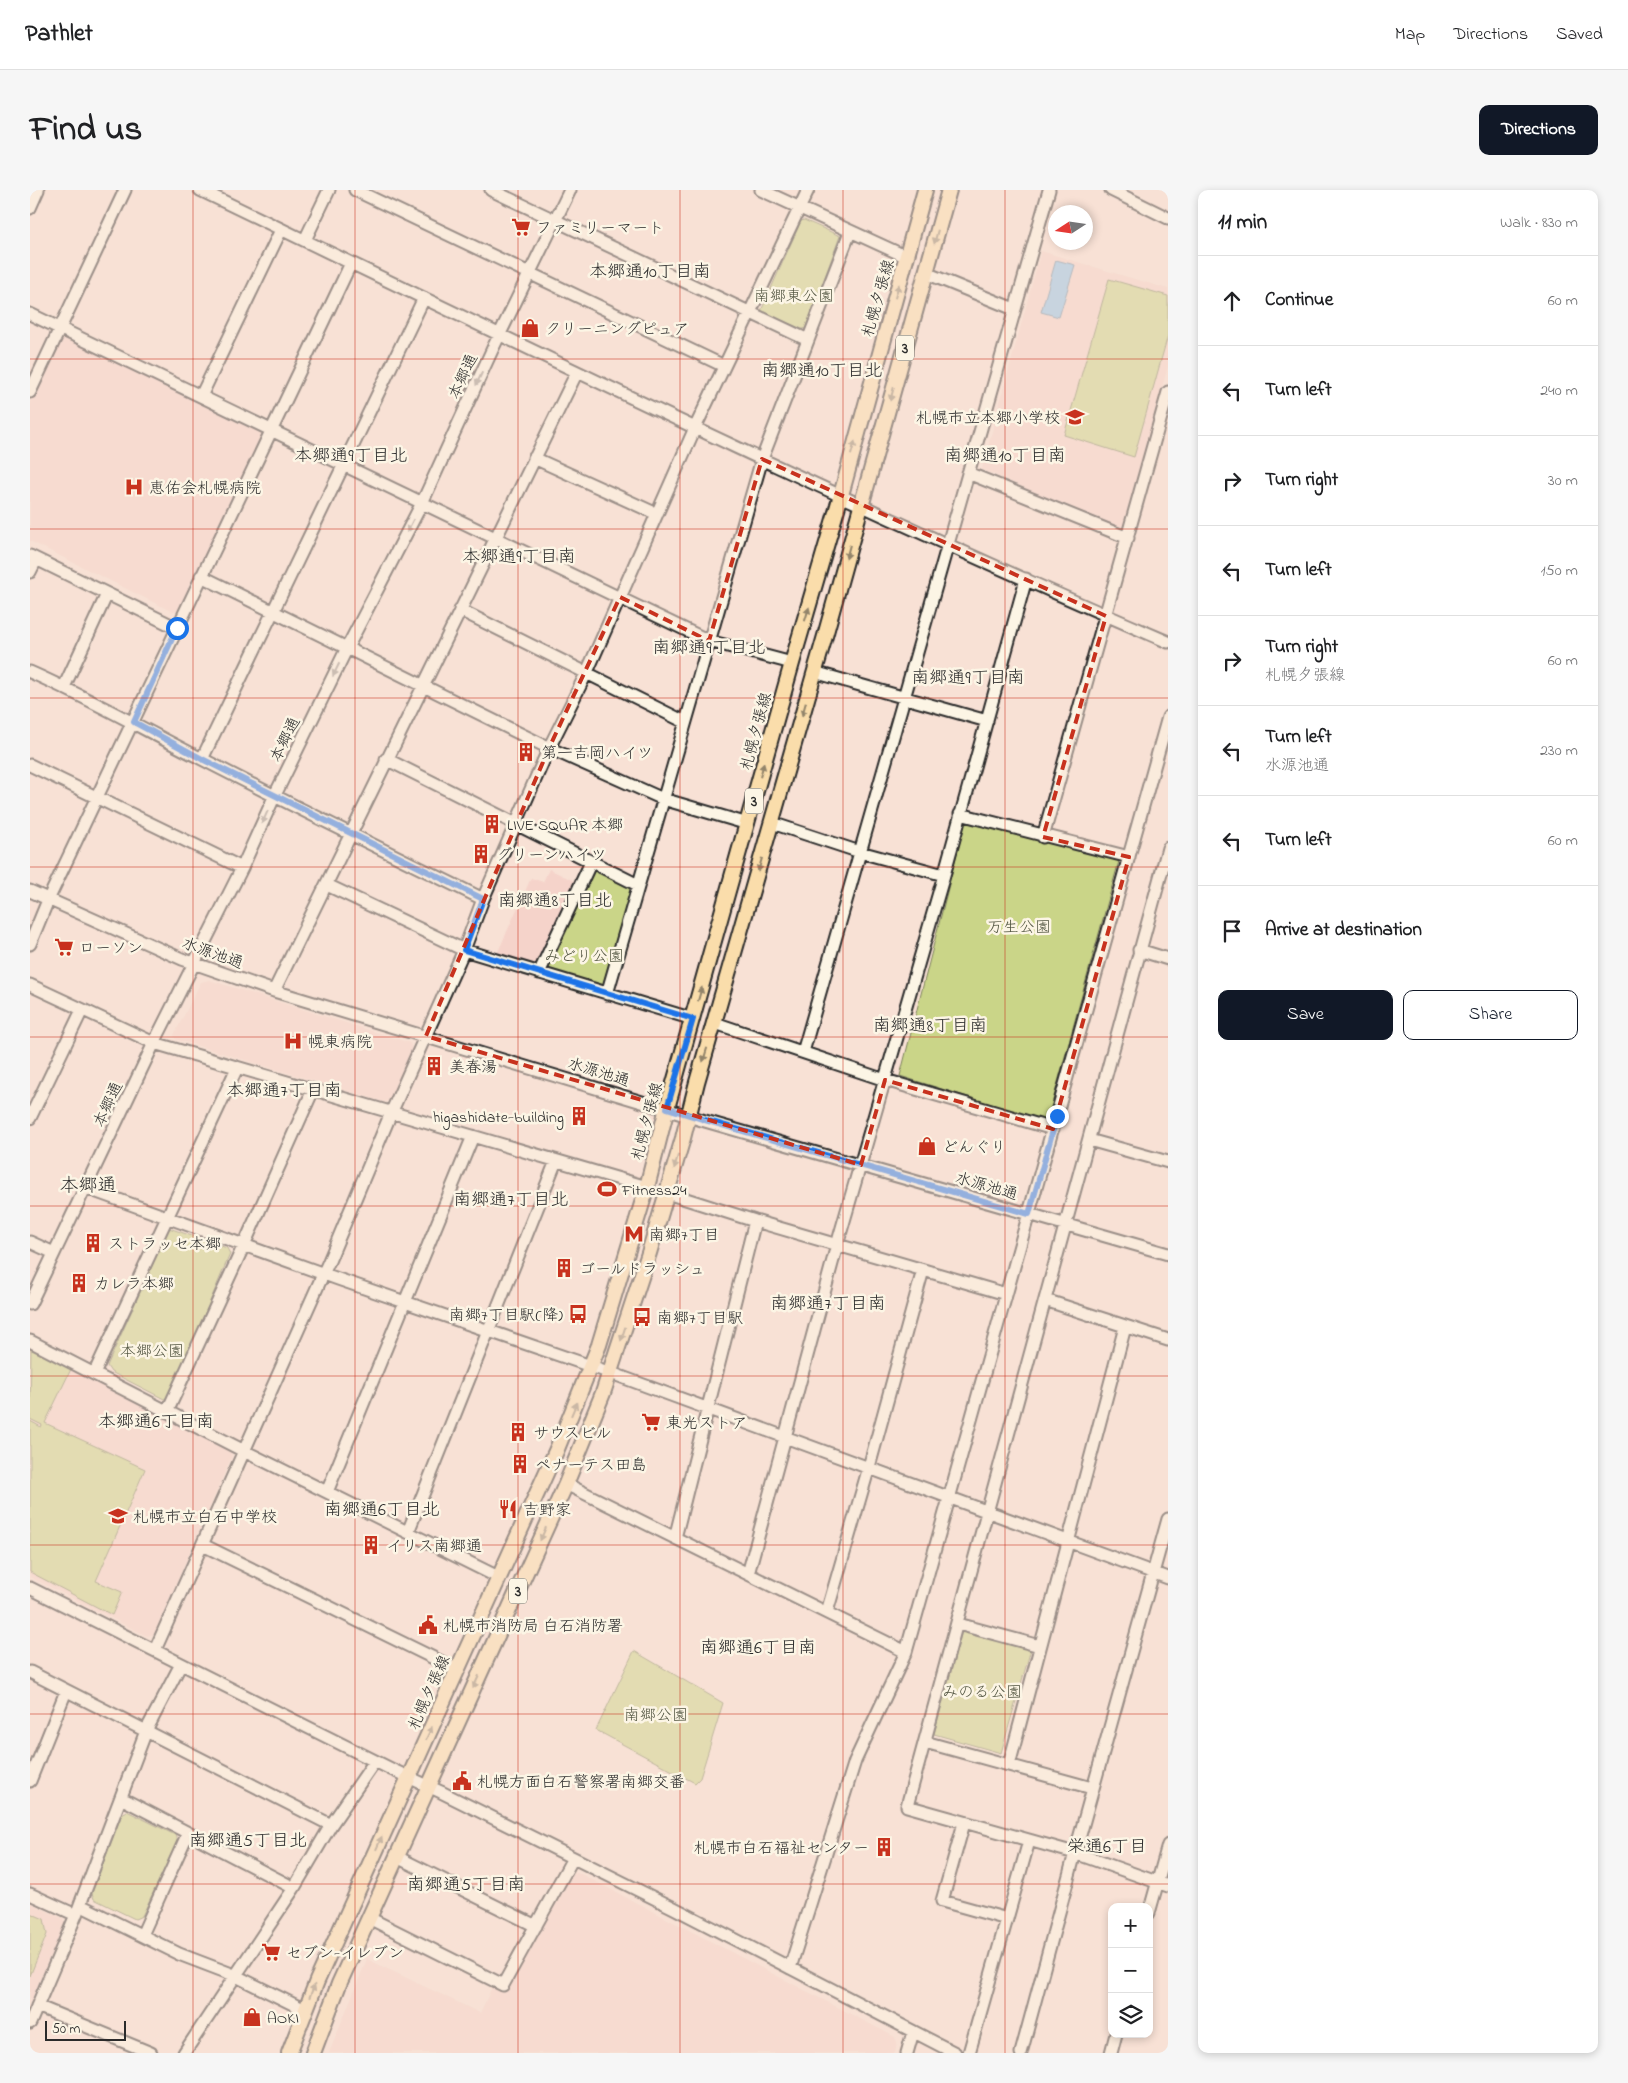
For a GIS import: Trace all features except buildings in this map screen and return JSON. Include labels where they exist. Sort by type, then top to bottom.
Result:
[{"type":"main road","name":"札幌夕張線","points":[[290,2053],[304,2010],[458,1670],[592,1367],[647,1187],[667,1108],[841,495],[925,190]]},
{"type":"main road","name":"3","points":[[313,2053],[339,1984],[566,1484],[611,1373],[667,1193],[949,190]]},
{"type":"street","points":[[30,208],[38,190]]},
{"type":"street","points":[[30,392],[126,190]]},
{"type":"street","points":[[200,190],[695,428],[948,545],[1168,642]]},
{"type":"street","points":[[305,240],[329,190]]},
{"type":"street","points":[[355,190],[724,366]]},
{"type":"street","points":[[490,190],[808,340]]},
{"type":"street","name":"本郷通","points":[[30,1304],[154,1043],[242,868],[275,795],[346,650],[422,503],[500,334],[570,190]]},
{"type":"street","points":[[761,190],[907,257]]},
{"type":"street","points":[[155,1650],[323,1274],[391,1113],[464,950],[483,899],[549,748],[587,672],[695,428],[808,190]]},
{"type":"street","points":[[803,1052],[1049,190]]},
{"type":"street","points":[[1111,190],[1168,218]]},
{"type":"street","points":[[201,396],[281,230]]},
{"type":"street","points":[[607,994],[762,459],[850,232]]},
{"type":"street","points":[[30,944],[48,900],[99,797],[201,576],[351,264]]},
{"type":"street","points":[[926,273],[1014,309]]},
{"type":"street","points":[[202,759],[342,464],[424,298]]},
{"type":"street","points":[[30,314],[709,641],[792,663]]},
{"type":"street","points":[[274,991],[577,372]]},
{"type":"street","points":[[1043,837],[1168,392]]},
{"type":"street","points":[[534,458],[657,514]]},
{"type":"street","points":[[968,473],[1128,538]]},
{"type":"street","points":[[30,572],[33,558],[177,628]]},
{"type":"street","points":[[201,576],[346,650],[549,748],[663,799],[748,824]]},
{"type":"street","points":[[748,1574],[837,1245],[944,875],[1026,579]]},
{"type":"street","points":[[64,687],[107,594]]},
{"type":"street","points":[[460,610],[685,722]]},
{"type":"street","points":[[30,672],[134,722],[202,759],[483,899]]},
{"type":"street","points":[[814,672],[987,721]]},
{"type":"street","points":[[790,1968],[856,1761],[906,1652],[1168,717]]},
{"type":"street","points":[[386,759],[638,885]]},
{"type":"street","points":[[30,764],[242,868]]},
{"type":"street","points":[[960,814],[1043,837],[1129,857]]},
{"type":"street","points":[[772,823],[860,852],[944,875]]},
{"type":"street","points":[[1163,1884],[1075,1853],[907,1806],[1168,848]]},
{"type":"street","points":[[539,973],[591,862]]},
{"type":"street","points":[[327,885],[464,950],[693,1019]]},
{"type":"street","name":"水源池通","points":[[30,891],[194,964],[274,991],[688,1115],[1168,1254]]},
{"type":"street","points":[[1140,950],[1168,959]]},
{"type":"street","points":[[30,985],[154,1043],[647,1187]]},
{"type":"street","points":[[30,1118],[82,1010]]},
{"type":"street","points":[[715,1024],[885,1080],[1053,1129]]},
{"type":"street","points":[[94,1374],[237,1068]]},
{"type":"street","points":[[167,1412],[313,1090]]},
{"type":"street","points":[[327,1492],[473,1136]]},
{"type":"street","points":[[1089,1140],[1168,1162]]},
{"type":"street","points":[[408,1532],[490,1332],[556,1161]]},
{"type":"street","points":[[86,1188],[323,1274],[611,1373],[869,1467],[962,1504],[1168,1578]]},
{"type":"street","points":[[667,1193],[755,1221],[1006,1294]]},
{"type":"street","points":[[675,1538],[755,1221]]},
{"type":"street","points":[[30,1242],[54,1253]]},
{"type":"street","points":[[827,1612],[923,1270]]},
{"type":"street","points":[[1045,1300],[1168,1340]]},
{"type":"street","points":[[1009,1765],[1125,1326]]},
{"type":"street","points":[[30,1342],[498,1577]]},
{"type":"street","points":[[566,1484],[906,1652]]},
{"type":"street","points":[[1021,2053],[1092,1788],[1168,1519]]},
{"type":"street","points":[[203,1545],[458,1670]]},
{"type":"street","points":[[30,1588],[573,1858],[955,2053]]},
{"type":"street","points":[[958,1624],[1040,1646]]},
{"type":"street","points":[[30,2023],[78,1910],[146,1731],[181,1664]]},
{"type":"street","points":[[30,1672],[332,1825]]},
{"type":"street","points":[[30,1781],[66,1691]]},
{"type":"street","points":[[925,1742],[1092,1788]]},
{"type":"street","points":[[184,2053],[234,1975],[294,1888],[332,1825],[375,1761]]},
{"type":"street","points":[[121,1798],[294,1888]]},
{"type":"street","points":[[964,1823],[942,1901],[1007,1919]]},
{"type":"street","points":[[142,1935],[188,1833]]},
{"type":"street","points":[[969,2053],[1029,1841]]},
{"type":"street","points":[[1153,1905],[1163,1884],[1168,1844]]},
{"type":"street","points":[[397,1857],[536,1926]]},
{"type":"street","points":[[369,1918],[503,1984],[573,1858]]},
{"type":"street","points":[[30,1894],[142,1935],[179,1954],[234,1975],[304,2010]]},
{"type":"street","points":[[38,2006],[151,2053]]},
{"type":"street","points":[[907,2053],[912,2032]]},
{"type":"street","points":[[1111,2053],[1115,2038]]},
{"type":"highlighted area","points":[[762,459],[1106,616],[1043,837],[1129,857],[1053,1129],[885,1080],[861,1165],[426,1036],[549,748],[620,597],[709,641]]},
{"type":"shaded area","name":"札幌市立本郷小学校","points":[[1041,251],[1168,289],[1168,366],[1122,529],[1118,530],[982,469]]},
{"type":"shaded area","name":"恵佑会札幌病院","points":[[62,334],[263,432],[179,611],[173,612],[30,541],[30,402]]},
{"type":"shaded area","points":[[549,869],[578,883],[539,966],[497,954],[531,878],[543,882]]},
{"type":"shaded area","name":"幌東病院","points":[[209,980],[410,1043],[412,1049],[390,1100],[384,1102],[175,1039],[174,1035],[201,982]]},
{"type":"shaded area","name":"札幌市立白石中学校","points":[[30,1348],[230,1449],[232,1456],[154,1634],[147,1636],[30,1577]]},
{"type":"shaded area","points":[[577,1872],[895,2037],[897,2043],[895,2053],[329,2053],[367,1959],[480,2013],[493,1985],[503,1990],[572,1873]]},
{"type":"shaded area","points":[[30,1903],[62,1918],[65,1922],[30,2003]]},
{"type":"green space","name":"南郷東公園","points":[[804,220],[840,236],[806,328],[802,329],[761,311],[801,221]]},
{"type":"green space","points":[[1109,279],[1168,296],[1168,335],[1134,457],[1064,435]]},
{"type":"green space","name":"万生公園","points":[[965,822],[1119,861],[1048,1118],[1042,1120],[900,1076]]},
{"type":"green space","name":"みどり公園","points":[[595,871],[629,887],[630,892],[603,984],[597,989],[546,972],[591,872]]},
{"type":"green space","name":"本郷公園","points":[[169,1228],[227,1248],[230,1254],[169,1398],[164,1399],[111,1372],[107,1366]]},
{"type":"green space","points":[[31,1347],[72,1367],[45,1423],[145,1469],[96,1581],[122,1592],[112,1615],[30,1572],[30,1421],[41,1427],[42,1425],[30,1419]]},
{"type":"green space","name":"みのる公園","points":[[962,1631],[1031,1649],[1001,1753],[934,1734]]},
{"type":"green space","name":"南郷公園","points":[[634,1651],[723,1703],[700,1778],[695,1783],[596,1730]]},
{"type":"green space","points":[[127,1811],[175,1835],[178,1840],[142,1916],[135,1919],[94,1899],[92,1893],[122,1814]]},
{"type":"green space","points":[[30,1913],[44,1919],[47,1934],[30,1976]]},
{"type":"water","points":[[1056,260],[1075,265],[1059,317],[1041,312]]},
{"type":"place","name":"ファミリーマート","points":[[521,227]]},
{"type":"place","name":"クリーニングピュア","points":[[530,328]]},
{"type":"place","name":"札幌市立本郷小学校","points":[[1075,417]]},
{"type":"place","name":"恵佑会札幌病院","points":[[134,487]]},
{"type":"place","name":"第一吉岡ハイツ","points":[[526,752]]},
{"type":"place","name":"LIVE SQUAR 本郷","points":[[492,824]]},
{"type":"place","name":"グリーンハイツ","points":[[481,854]]},
{"type":"place","name":"ローソン","points":[[64,947]]},
{"type":"place","name":"幌東病院","points":[[293,1041]]},
{"type":"place","name":"美春湯","points":[[434,1066]]},
{"type":"place","name":"higashidate-building","points":[[579,1116]]},
{"type":"place","name":"どんぐり","points":[[927,1146]]},
{"type":"place","name":"Fitness24","points":[[607,1189]]},
{"type":"place","name":"南郷7丁目","points":[[634,1234]]},
{"type":"place","name":"ストラッセ本郷","points":[[93,1243]]},
{"type":"place","name":"ゴールドラッシュ","points":[[564,1268]]},
{"type":"place","name":"カレラ本郷","points":[[79,1283]]},
{"type":"place","name":"南郷7丁目駅(降)","points":[[578,1314]]},
{"type":"place","name":"南郷7丁目駅","points":[[642,1317]]},
{"type":"place","name":"東光ストア","points":[[651,1422]]},
{"type":"place","name":"サウスビル","points":[[518,1432]]},
{"type":"place","name":"ペナーテス田島","points":[[520,1464]]},
{"type":"place","name":"吉野家","points":[[508,1509]]},
{"type":"place","name":"札幌市立白石中学校","points":[[118,1516]]},
{"type":"place","name":"イリス南郷通","points":[[371,1545]]},
{"type":"place","name":"札幌市消防局 白石消防署","points":[[428,1625]]},
{"type":"place","name":"札幌方面白石警察署南郷交番","points":[[462,1781]]},
{"type":"place","name":"札幌市白石福祉センター","points":[[884,1847]]},
{"type":"place","name":"セブン-イレブン","points":[[271,1952]]},
{"type":"place","name":"AOKI","points":[[252,2017]]},
{"type":"district","name":"本郷通10丁目南","points":[[650,271]]},
{"type":"district","name":"南郷通10丁目北","points":[[822,370]]},
{"type":"district","name":"本郷通9丁目北","points":[[351,455]]},
{"type":"district","name":"南郷通10丁目南","points":[[1005,455]]},
{"type":"district","name":"本郷通9丁目南","points":[[519,556]]},
{"type":"district","name":"南郷通9丁目北","points":[[709,647]]},
{"type":"district","name":"南郷通9丁目南","points":[[968,677]]},
{"type":"district","name":"南郷通8丁目北","points":[[555,900]]},
{"type":"district","name":"南郷通8丁目南","points":[[930,1025]]},
{"type":"district","name":"本郷通7丁目南","points":[[284,1090]]},
{"type":"district","name":"本郷通","points":[[88,1184]]},
{"type":"district","name":"南郷通7丁目北","points":[[511,1199]]},
{"type":"district","name":"南郷通7丁目南","points":[[828,1303]]},
{"type":"district","name":"本郷通6丁目南","points":[[156,1421]]},
{"type":"district","name":"南郷通6丁目北","points":[[382,1509]]},
{"type":"district","name":"南郷通6丁目南","points":[[758,1647]]},
{"type":"district","name":"南郷通5丁目北","points":[[248,1840]]},
{"type":"district","name":"栄通6丁目","points":[[1107,1846]]},
{"type":"district","name":"南郷通5丁目南","points":[[466,1884]]},
{"type":"route","points":[[177,628],[134,722],[202,759],[483,899],[464,950],[693,1019],[667,1108],[1029,1214],[1057,1116]]}]
